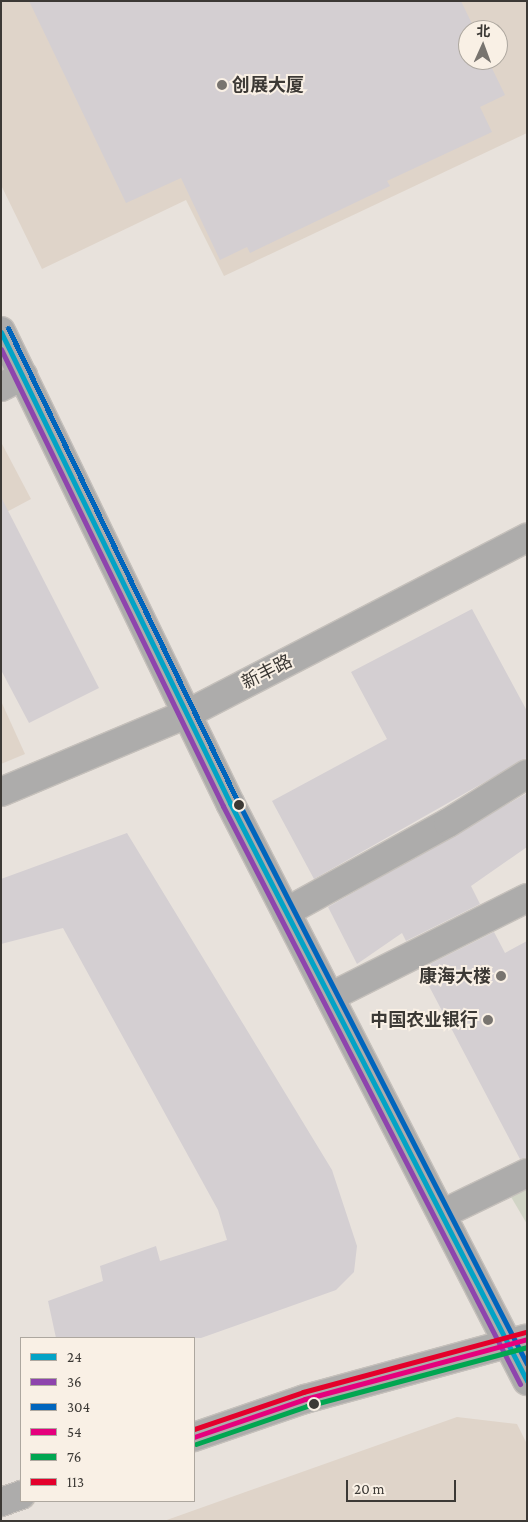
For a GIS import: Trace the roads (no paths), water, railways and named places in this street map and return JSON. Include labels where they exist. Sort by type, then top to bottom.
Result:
[{"type":"street","points":[[1,331],[12,382],[187,714],[286,912],[442,1214],[518,1341],[527,1382]]},
{"type":"street","name":"新丰路","points":[[1,792],[187,714],[527,538]]},
{"type":"street","points":[[286,912],[527,774]]},
{"type":"street","points":[[330,997],[527,898]]},
{"type":"street","points":[[442,1214],[527,1173]]},
{"type":"street","points":[[195,1437],[305,1399],[518,1341]]},
{"type":"street","points":[[1,1502],[20,1495]]},
{"type":"place","name":"创展大厦","points":[[222,85]]},
{"type":"place","name":"康海大楼","points":[[501,976]]},
{"type":"place","name":"中国农业银行","points":[[488,1020]]}]
